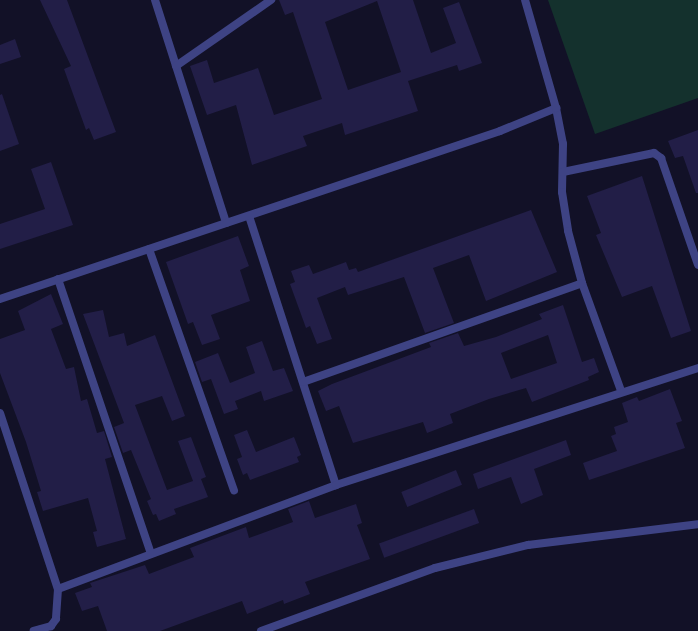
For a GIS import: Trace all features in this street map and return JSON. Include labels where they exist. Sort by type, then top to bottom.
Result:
[{"type":"street","points":[[155,0],[226,223]]},
{"type":"street","points":[[176,66],[271,0]]},
{"type":"street","points":[[525,0],[556,108],[563,144],[563,172],[568,231],[582,283],[621,391]]},
{"type":"street","points":[[0,299],[493,134],[556,108]]},
{"type":"street","points":[[563,172],[654,153],[661,158],[698,265]]},
{"type":"street","points":[[249,216],[336,485]]},
{"type":"street","points":[[149,249],[234,491]]},
{"type":"street","points":[[58,279],[151,554]]},
{"type":"street","points":[[303,382],[582,283]]},
{"type":"street","points":[[58,589],[336,485],[621,391],[698,368]]},
{"type":"street","points":[[0,413],[58,589],[56,619],[51,626],[34,631]]},
{"type":"street","points":[[261,631],[435,568],[528,545],[698,524]]},
{"type":"green space","points":[[548,0],[698,0],[698,98],[595,134]]},
{"type":"building","points":[[40,0],[67,0],[116,132],[94,140],[89,128],[86,130],[64,69],[71,66]]},
{"type":"building","points":[[279,0],[413,0],[431,53],[456,43],[443,8],[459,2],[482,63],[459,71],[457,65],[408,81],[418,111],[345,135],[342,123],[303,136],[307,146],[252,165],[236,105],[207,115],[190,66],[207,60],[214,83],[258,68],[274,115],[322,99],[293,12],[285,15]],"holes":[[[377,1],[401,72],[348,90],[325,22]]]},
{"type":"building","points":[[15,39],[21,57],[0,64],[0,45]]},
{"type":"building","points":[[2,94],[19,144],[0,151],[0,95]]},
{"type":"building","points":[[698,130],[698,193],[696,193],[683,156],[675,158],[668,141]]},
{"type":"building","points":[[51,162],[73,225],[0,249],[0,224],[45,209],[31,169]]},
{"type":"building","points":[[642,176],[691,331],[671,338],[652,286],[622,297],[596,235],[601,233],[587,196]]},
{"type":"building","points":[[531,210],[557,272],[486,301],[469,255],[433,268],[454,323],[425,333],[404,277],[348,295],[345,287],[317,298],[332,339],[317,344],[310,326],[306,328],[290,284],[295,282],[291,271],[309,265],[313,274],[346,262],[349,270],[356,268],[358,272]]},
{"type":"building","points":[[238,236],[249,266],[240,270],[250,301],[211,315],[220,339],[202,345],[193,322],[188,324],[166,262]]},
{"type":"building","points":[[51,294],[63,324],[51,329],[66,369],[74,367],[81,401],[87,399],[97,433],[104,431],[112,457],[105,459],[126,539],[97,547],[93,532],[97,531],[88,498],[43,511],[37,492],[41,491],[26,442],[0,373],[0,339],[25,330],[18,311]]},
{"type":"building","points":[[563,305],[582,362],[594,358],[599,372],[588,377],[589,380],[532,402],[526,388],[489,399],[450,414],[453,423],[427,433],[423,422],[353,443],[339,406],[326,411],[318,391],[332,384],[431,347],[429,343],[458,333],[464,346],[496,337],[542,319],[539,314]],"holes":[[[548,335],[557,363],[511,379],[501,353]]]},
{"type":"building","points":[[103,310],[109,337],[124,333],[127,346],[155,335],[185,416],[172,421],[162,396],[135,405],[167,490],[193,481],[178,441],[191,437],[206,477],[201,479],[208,497],[174,509],[176,514],[159,521],[156,514],[153,515],[147,501],[151,499],[131,450],[123,453],[114,427],[124,423],[83,314]]},
{"type":"building","points":[[262,341],[273,371],[284,368],[293,391],[264,401],[261,391],[235,401],[238,409],[224,414],[211,379],[202,382],[195,362],[218,353],[230,383],[255,373],[246,347]]},
{"type":"building","points":[[670,389],[682,421],[676,423],[685,448],[589,480],[583,463],[617,451],[611,436],[616,434],[614,427],[628,422],[622,403],[637,397],[639,401]]},
{"type":"building","points":[[247,430],[256,452],[294,437],[301,455],[297,457],[299,462],[250,480],[247,473],[243,475],[237,459],[242,457],[234,435]]},
{"type":"building","points":[[566,440],[571,455],[534,469],[543,495],[521,504],[511,477],[478,489],[473,474]]},
{"type":"building","points":[[456,470],[462,485],[407,507],[401,492]]},
{"type":"building","points":[[309,501],[315,518],[356,504],[362,523],[357,525],[370,559],[305,582],[310,594],[284,604],[283,600],[247,614],[242,601],[160,631],[107,631],[98,606],[82,611],[75,593],[92,587],[90,583],[145,565],[149,574],[194,557],[190,548],[246,527],[249,538],[293,522],[288,509]]},
{"type":"building","points":[[474,509],[479,523],[384,558],[379,544]]}]
